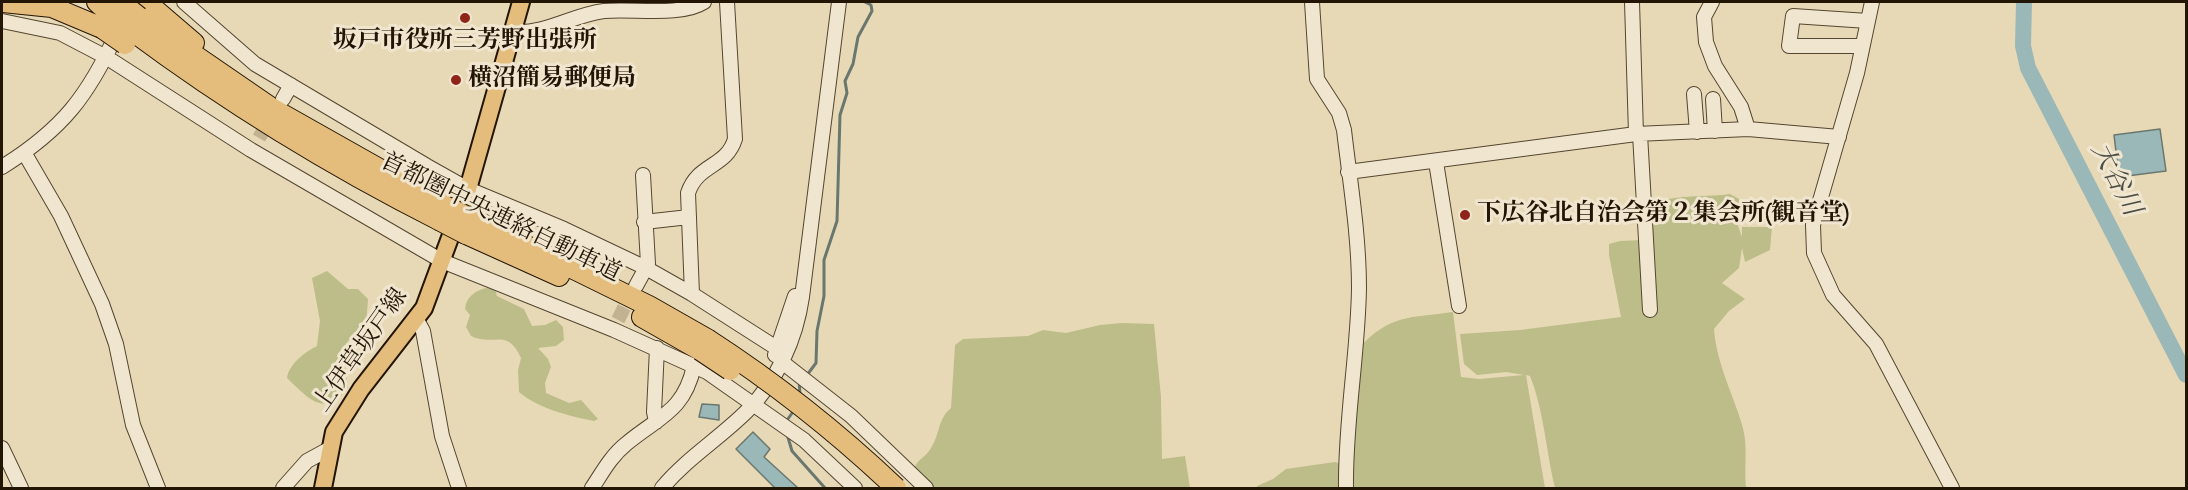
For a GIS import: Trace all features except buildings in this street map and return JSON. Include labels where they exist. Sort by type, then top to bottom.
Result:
[{"type":"highway","points":[[3,2],[107,11],[136,16]]},
{"type":"highway","name":"首都圏中央連絡自動車道","points":[[107,11],[136,16],[278,104],[442,213]]},
{"type":"highway","name":"首都圏中央連絡自動車道","points":[[136,16],[304,148],[469,226],[649,306],[700,352],[769,397],[848,461],[877,489]]},
{"type":"highway","name":"首都圏中央連絡自動車道","points":[[700,352],[778,387],[896,489]]},
{"type":"main road","name":"上伊草坂戸線","points":[[323,489],[334,432],[360,389],[417,320],[442,261],[468,189],[521,2]]},
{"type":"street","points":[[184,2],[255,64],[468,189],[646,268],[692,294],[780,356],[859,423],[927,489]]},
{"type":"street","points":[[514,32],[531,33],[605,11],[687,8],[704,2]]},
{"type":"street","points":[[692,294],[688,193],[694,178],[723,160],[735,139],[727,2]]},
{"type":"street","points":[[662,489],[752,402],[780,356],[811,215],[839,2]]},
{"type":"street","points":[[1312,2],[1317,80],[1339,113],[1357,243],[1359,288],[1346,443],[1346,489]]},
{"type":"street","points":[[1632,2],[1650,310]]},
{"type":"street","points":[[1712,2],[1704,17],[1706,42],[1715,66],[1741,107],[1748,129]]},
{"type":"street","points":[[1872,2],[1839,136],[1813,225],[1814,253],[1833,295],[1876,344],[1953,489]]},
{"type":"street","points":[[2,167],[25,154],[68,116],[136,16]]},
{"type":"street","points":[[1862,46],[1789,46],[1793,16],[1868,21]]},
{"type":"street","points":[[2,21],[60,33],[106,57],[251,150],[442,261],[616,325],[657,348],[700,352],[752,402],[828,461],[855,489]]},
{"type":"street","points":[[278,104],[291,85]]},
{"type":"street","points":[[1694,94],[1697,132]]},
{"type":"street","points":[[1713,99],[1715,131]]},
{"type":"street","points":[[1348,172],[1395,164],[1436,162],[1638,134],[1748,129],[1839,136]]},
{"type":"street","points":[[251,150],[259,138]]},
{"type":"street","points":[[25,154],[61,216],[102,304],[116,344],[133,425],[158,489]]},
{"type":"street","points":[[1436,162],[1460,306]]},
{"type":"street","points":[[636,286],[646,268],[648,254],[644,222],[643,175]]},
{"type":"street","points":[[644,222],[689,217]]},
{"type":"street","points":[[417,320],[423,331],[442,436],[459,489]]},
{"type":"street","points":[[656,423],[654,412],[657,348]]},
{"type":"street","points":[[592,489],[609,461],[624,445],[666,417],[682,398],[700,352]]},
{"type":"street","points":[[2,448],[21,489]]},
{"type":"street","points":[[283,489],[307,461],[329,449]]},
{"type":"green space","points":[[1730,194],[1739,199],[1738,226],[1742,237],[1742,227],[1772,227],[1770,250],[1745,262],[1742,248],[1739,268],[1722,283],[1745,299],[1729,311],[1714,329],[1722,367],[1743,428],[1746,488],[1555,488],[1539,403],[1530,376],[1526,375],[1545,488],[1349,488],[1359,348],[1370,337],[1391,323],[1413,317],[1453,312],[1461,377],[1479,379],[1524,375],[1506,372],[1477,375],[1464,364],[1460,334],[1520,330],[1621,317],[1609,244],[1642,240],[1648,230],[1653,206],[1658,202],[1666,199]]},
{"type":"green space","points":[[327,271],[348,289],[358,289],[368,299],[365,339],[356,344],[349,340],[343,349],[348,388],[339,397],[324,404],[302,393],[287,378],[294,363],[317,346],[320,321],[312,278]]},
{"type":"green space","points":[[486,288],[495,289],[497,296],[524,309],[532,326],[545,325],[556,320],[563,327],[564,340],[556,346],[538,348],[548,359],[551,367],[545,383],[546,393],[569,403],[581,400],[598,419],[594,421],[565,414],[527,398],[519,392],[518,370],[521,358],[511,343],[505,340],[487,340],[471,336],[466,327],[470,315],[465,309],[467,301],[472,295]]},
{"type":"green space","points":[[1154,324],[1161,397],[1162,459],[1185,456],[1190,488],[932,488],[914,470],[916,464],[933,446],[943,417],[951,408],[955,345],[963,339],[1028,336],[1043,330],[1066,333],[1100,325]]},
{"type":"green space","points":[[1335,462],[1341,464],[1343,488],[1257,488],[1286,469]]},
{"type":"water","points":[[2160,129],[2166,171],[2119,177],[2114,135]]},
{"type":"water","points":[[702,404],[719,405],[719,420],[699,417]]},
{"type":"water","points":[[753,432],[770,449],[764,457],[798,488],[775,488],[736,449]]},
{"type":"waterway","points":[[807,375],[816,363],[817,331],[824,296],[824,260],[837,221],[840,115],[847,93],[845,81],[853,64],[858,37],[872,11],[871,5],[865,2]]},
{"type":"waterway","name":"大谷川","points":[[2024,2],[2023,46],[2028,68],[2186,375]]},
{"type":"waterway","points":[[799,380],[800,395]]},
{"type":"waterway","points":[[785,423],[795,409]]},
{"type":"waterway","points":[[787,434],[792,451],[825,488]]},
{"type":"tunnel","points":[[259,138],[272,116]]},
{"type":"tunnel","points":[[618,320],[633,290]]},
{"type":"place","name":"坂戸市役所三芳野出張所","points":[[465,18]]},
{"type":"place","name":"横沼簡易郵便局","points":[[456,80]]},
{"type":"place","name":"下広谷北自治会第２集会所(観音堂)","points":[[1465,215]]}]
